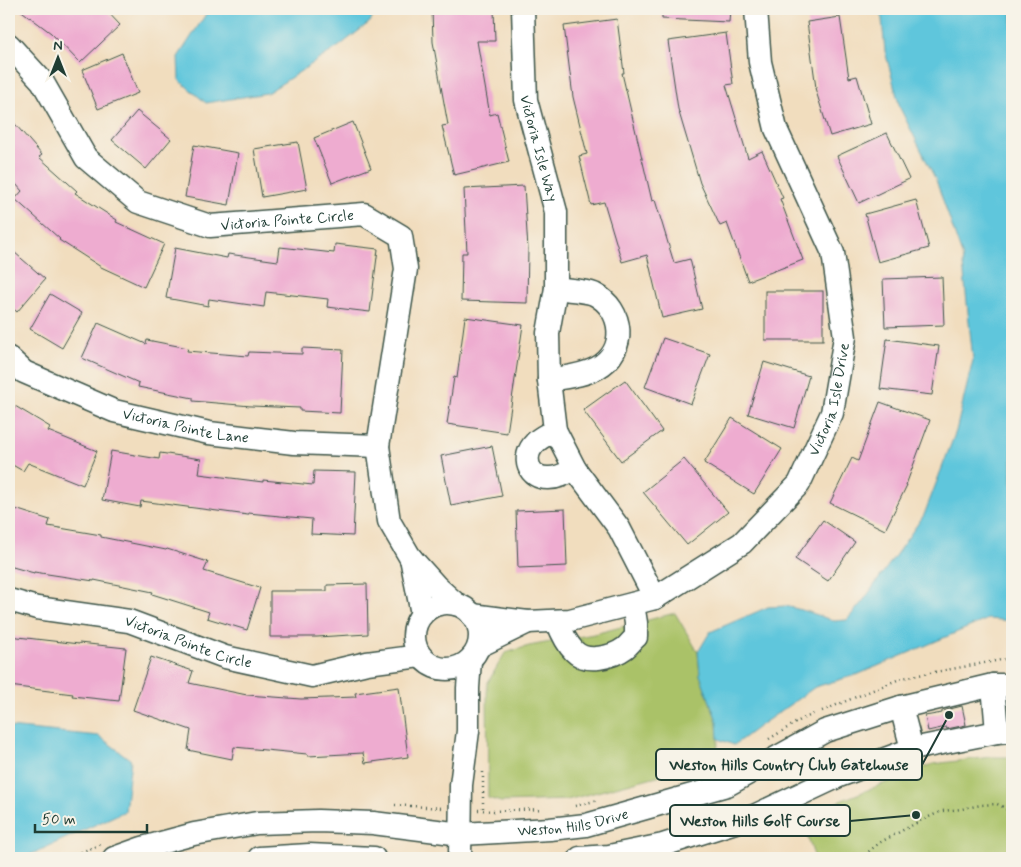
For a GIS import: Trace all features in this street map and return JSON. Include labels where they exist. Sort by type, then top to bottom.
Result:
[{"type":"street","name":"Victoria Isle Way","points":[[523,9],[526,100],[556,212],[556,288],[548,333],[549,380],[555,430],[575,469],[618,528],[644,601]]},
{"type":"street","name":"Victoria Isle Drive","points":[[464,610],[528,622],[557,621],[570,620],[644,601],[742,543],[799,484],[832,413],[845,337],[833,253],[776,129],[760,62],[756,9]]},
{"type":"street","name":"Victoria Pointe Circle","points":[[9,45],[42,81],[86,158],[138,202],[210,226],[364,214],[401,236],[406,269],[378,446],[389,521],[410,557],[437,587],[464,610]]},
{"type":"street","points":[[549,380],[581,374],[598,367],[611,356],[618,342],[618,328],[614,313],[606,301],[592,293],[556,288]]},
{"type":"street","name":"Victoria Pointe Lane","points":[[9,358],[24,372],[114,411],[209,432],[294,442],[378,446]]},
{"type":"street","points":[[555,430],[536,442],[529,451],[527,460],[530,469],[537,476],[548,478],[559,477],[575,469]]},
{"type":"street","name":"Victoria Pointe Circle","points":[[410,557],[422,614]]},
{"type":"street","name":"Victoria Pointe Circle","points":[[9,600],[37,608],[129,621],[225,657],[312,676],[366,663],[402,647],[421,652]]},
{"type":"street","points":[[557,621],[566,641],[575,652],[585,658],[598,658],[625,648],[636,637],[636,623],[644,601]]},
{"type":"street","points":[[460,858],[461,834],[472,810],[461,785],[468,731],[468,688],[480,629],[464,610],[449,603],[434,606],[422,614],[415,626],[421,652],[454,687],[468,731]]},
{"type":"street","name":"Victoria Isle Drive","points":[[475,653],[528,622]]},
{"type":"street","points":[[421,652],[441,669],[456,668],[475,653]]},
{"type":"street","points":[[580,858],[609,856],[663,845],[754,816],[839,776],[912,749],[1005,731],[1003,685]]},
{"type":"street","name":"Weston Hills Drive","points":[[108,851],[142,848],[194,834],[257,823],[318,821],[373,823],[461,834],[586,825],[727,785],[825,731],[901,707],[1003,685]]},
{"type":"street","points":[[901,707],[912,749]]},
{"type":"street","points":[[259,858],[309,855],[374,858]]},
{"type":"path","points":[[769,739],[802,719],[902,678],[1012,658]]},
{"type":"path","points":[[472,810],[482,763]]},
{"type":"path","points":[[568,808],[606,799]]},
{"type":"path","points":[[861,858],[879,843],[920,821],[942,812],[997,804],[1006,808],[1012,815]]},
{"type":"path","points":[[394,805],[494,812],[549,809]]},
{"type":"path","points":[[68,858],[108,851]]},
{"type":"green space","points":[[675,613],[698,652],[700,675],[717,721],[717,760],[567,800],[501,802],[488,798],[487,684],[505,653],[529,646],[594,634]]},
{"type":"green space","points":[[991,757],[1012,757],[1012,858],[815,858],[804,827],[835,803],[933,764]]},
{"type":"water","points":[[208,9],[377,9],[370,22],[338,47],[267,93],[206,103],[179,80],[178,57]]},
{"type":"water","points":[[881,9],[1012,9],[1012,621],[988,619],[859,674],[815,687],[734,745],[718,739],[717,721],[700,675],[698,652],[710,632],[768,607],[786,606],[834,621],[847,620],[863,601],[924,515],[956,431],[973,360],[962,255],[936,180],[900,108],[885,51]]},
{"type":"water","points":[[9,727],[99,736],[131,760],[125,811],[23,858],[9,858]]},
{"type":"building","points":[[19,9],[105,9],[120,25],[80,63],[51,33]]},
{"type":"building","points":[[432,9],[494,9],[495,41],[477,41],[490,115],[497,113],[509,162],[454,175],[442,126],[448,125],[433,42]]},
{"type":"building","points":[[662,9],[730,9],[729,22],[662,19]]},
{"type":"building","points":[[840,17],[849,78],[857,76],[871,124],[830,136],[815,88],[807,22]]},
{"type":"building","points":[[617,19],[624,73],[622,73],[652,201],[655,200],[674,263],[690,259],[702,309],[662,318],[647,255],[622,262],[604,202],[591,205],[579,156],[587,154],[573,97],[564,26]]},
{"type":"building","points":[[726,33],[733,84],[726,85],[748,158],[762,151],[783,198],[780,199],[803,260],[748,281],[727,223],[720,226],[700,183],[678,109],[668,41]]},
{"type":"building","points":[[122,53],[138,93],[98,109],[82,70]]},
{"type":"building","points":[[137,111],[171,139],[146,169],[112,140]]},
{"type":"building","points":[[9,117],[42,155],[39,157],[77,191],[75,193],[117,220],[116,222],[164,244],[144,287],[101,267],[59,240],[15,199],[22,191],[9,176]]},
{"type":"building","points":[[353,122],[371,168],[332,183],[314,138]]},
{"type":"building","points":[[887,133],[909,179],[859,203],[837,156]]},
{"type":"building","points":[[298,142],[307,189],[262,197],[254,149]]},
{"type":"building","points":[[194,145],[238,153],[229,205],[185,197]]},
{"type":"building","points":[[524,186],[528,249],[527,303],[461,301],[462,253],[467,253],[464,189]]},
{"type":"building","points":[[916,200],[929,248],[878,262],[865,214]]},
{"type":"building","points":[[335,244],[378,249],[370,312],[327,307],[328,299],[266,292],[264,307],[209,299],[208,306],[166,298],[175,248],[227,258],[228,254],[278,261],[280,247],[334,253]]},
{"type":"building","points":[[14,252],[45,279],[17,312],[9,305],[9,258]]},
{"type":"building","points":[[942,277],[944,325],[885,327],[883,279]]},
{"type":"building","points":[[765,291],[823,291],[823,340],[765,340]]},
{"type":"building","points":[[50,294],[82,313],[62,348],[30,329]]},
{"type":"building","points":[[465,317],[523,325],[507,433],[447,424],[454,377],[457,378]]},
{"type":"building","points":[[98,323],[146,344],[147,340],[188,348],[187,351],[248,356],[249,352],[302,354],[302,348],[343,350],[340,413],[300,411],[300,408],[193,401],[193,398],[138,387],[139,383],[82,358]]},
{"type":"building","points":[[663,338],[710,354],[691,404],[645,387]]},
{"type":"building","points":[[887,339],[939,346],[932,395],[880,389]]},
{"type":"building","points":[[764,362],[809,376],[794,428],[748,414]]},
{"type":"building","points":[[625,380],[662,431],[621,461],[583,410]]},
{"type":"building","points":[[880,402],[930,420],[907,485],[885,530],[830,503],[852,458],[858,461]]},
{"type":"building","points":[[15,406],[50,427],[48,431],[97,451],[83,485],[28,463],[23,471],[9,463],[9,416]]},
{"type":"building","points":[[732,418],[782,449],[754,494],[704,463]]},
{"type":"building","points":[[492,446],[502,496],[451,506],[441,456]]},
{"type":"building","points":[[111,451],[159,459],[160,453],[201,459],[199,474],[263,482],[263,480],[313,485],[314,471],[356,472],[353,536],[311,534],[312,519],[248,513],[248,515],[141,501],[140,507],[102,500]]},
{"type":"building","points":[[684,459],[728,512],[687,545],[643,492]]},
{"type":"building","points":[[12,508],[50,520],[48,526],[167,549],[208,562],[204,571],[260,588],[247,630],[207,618],[209,612],[152,594],[153,592],[94,580],[34,573],[9,566],[9,518]]},
{"type":"building","points":[[565,509],[567,566],[518,568],[516,511]]},
{"type":"building","points":[[823,520],[855,542],[828,581],[795,559]]},
{"type":"building","points":[[367,584],[368,634],[270,637],[270,591],[327,591],[327,585]]},
{"type":"building","points":[[9,636],[126,648],[119,701],[9,686]]},
{"type":"building","points":[[151,657],[193,671],[189,683],[247,695],[301,699],[356,697],[355,693],[399,687],[408,757],[365,763],[363,753],[308,756],[307,754],[234,747],[232,759],[188,750],[191,730],[133,710]]},
{"type":"building","points":[[962,706],[966,725],[928,731],[925,716],[942,713],[942,711]]},
{"type":"place","name":"Weston Hills Country Club Gatehouse","points":[[949,715]]},
{"type":"place","name":"Weston Hills Golf Course","points":[[916,815]]}]
